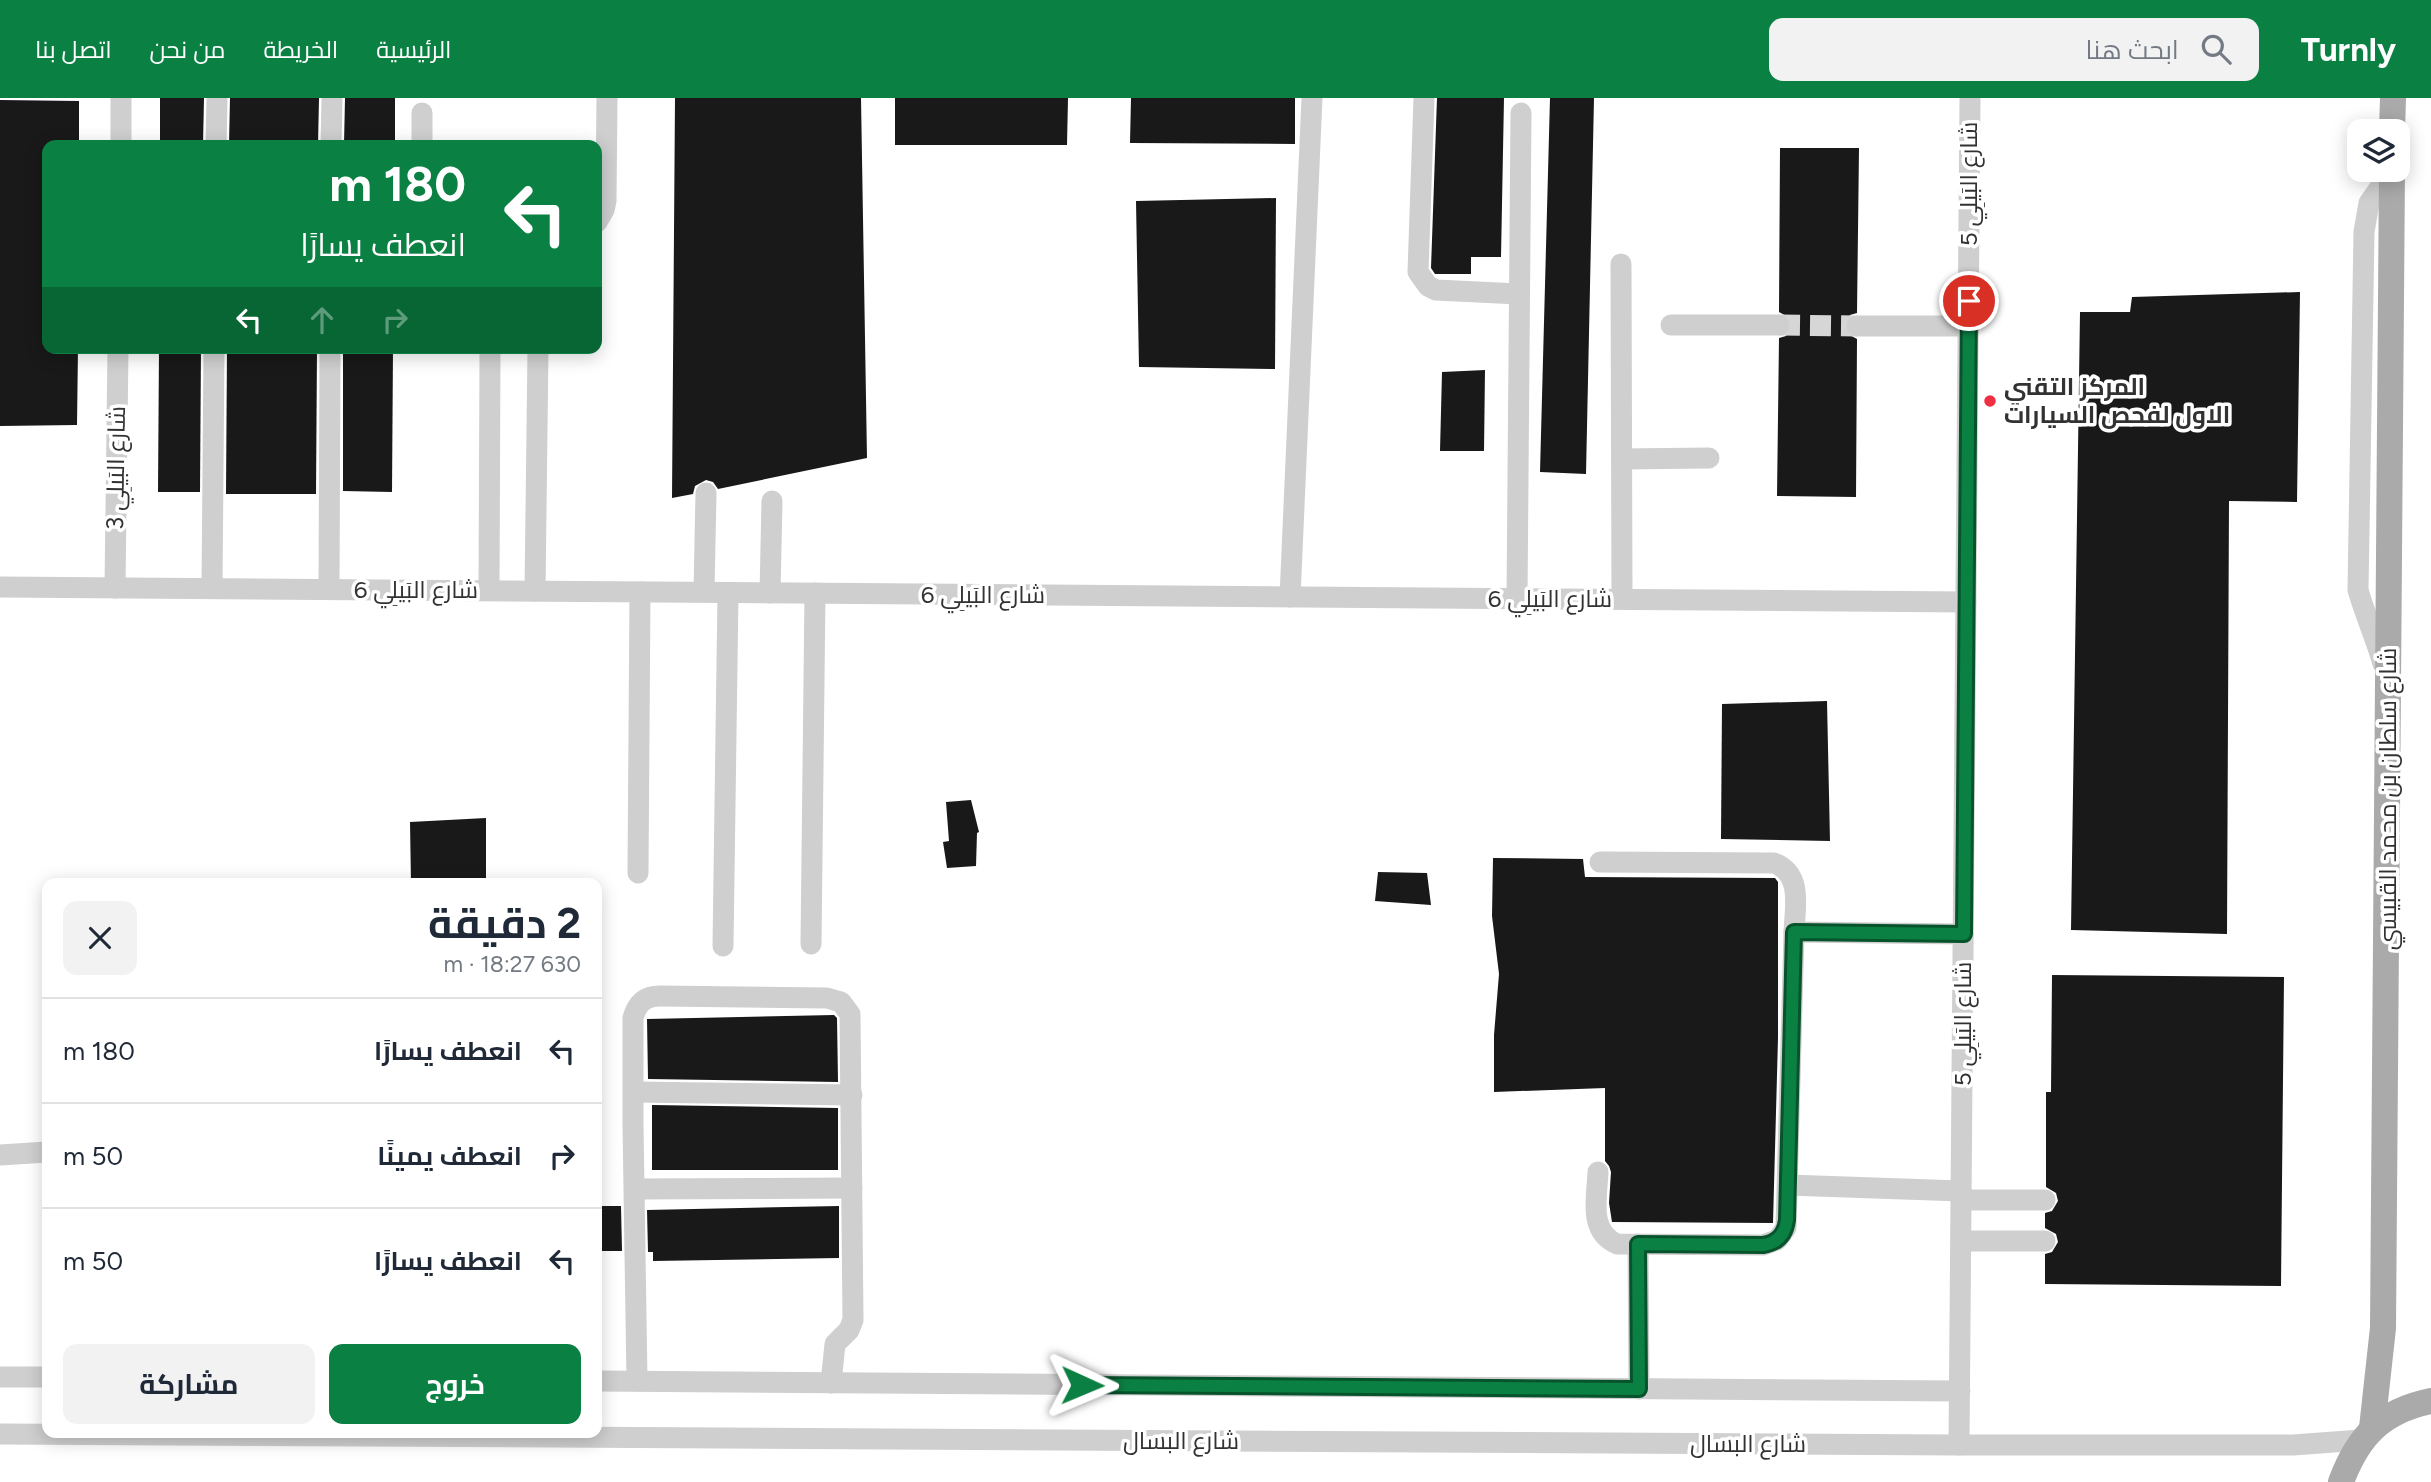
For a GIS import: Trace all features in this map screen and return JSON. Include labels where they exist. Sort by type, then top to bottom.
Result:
[{"type":"main road","points":[[2392,119],[2393,98]]},
{"type":"main road","name":"شارع سلطان بن محمد القبيسي","points":[[2367,1434],[2383,1328],[2392,182]]},
{"type":"main road","points":[[2341,1482],[2352,1454],[2367,1434],[2385,1418],[2410,1405],[2431,1401]]},
{"type":"street","points":[[121,98],[121,140]]},
{"type":"street","points":[[216,98],[216,140]]},
{"type":"street","points":[[331,140],[332,98]]},
{"type":"street","points":[[602,213],[606,201],[607,98]]},
{"type":"street","points":[[1290,597],[1312,98]]},
{"type":"street","points":[[1424,98],[1418,272],[1422,280],[1436,290],[1519,294]]},
{"type":"street","name":"شارع البَيلِي 5","points":[[1959,1445],[1970,98]]},
{"type":"street","points":[[422,113],[422,140]]},
{"type":"street","points":[[1517,599],[1521,113]]},
{"type":"street","points":[[1621,264],[1622,600]]},
{"type":"street","points":[[1671,325],[1779,325]]},
{"type":"street","points":[[1857,326],[1968,326]]},
{"type":"street","name":"شارع البَيلِي 3","points":[[115,588],[118,354]]},
{"type":"street","points":[[212,588],[214,354]]},
{"type":"street","points":[[329,589],[330,354]]},
{"type":"street","points":[[489,354],[489,590]]},
{"type":"street","points":[[535,591],[538,354]]},
{"type":"street","points":[[1622,459],[1709,458]]},
{"type":"street","points":[[704,592],[706,492]]},
{"type":"street","points":[[770,593],[772,501]]},
{"type":"street","name":"شارع البَيلِي 6","points":[[0,587],[1966,602]]},
{"type":"street","points":[[638,873],[640,592]]},
{"type":"street","points":[[723,946],[728,593]]},
{"type":"street","points":[[811,944],[815,593]]},
{"type":"street","points":[[1598,1172],[1598,1226],[1609,1240],[1617,1244],[1770,1244],[1777,1240],[1786,1228],[1795,888],[1793,879],[1789,872],[1774,863],[1600,862]]},
{"type":"street","points":[[1794,932],[1964,934]]},
{"type":"street","points":[[637,1381],[633,1018],[639,1003],[660,996],[827,998],[842,1002],[850,1014],[853,1320],[849,1330],[832,1351],[831,1383]]},
{"type":"street","points":[[634,1092],[852,1095]]},
{"type":"street","points":[[0,1155],[42,1152]]},
{"type":"street","points":[[1788,1185],[2045,1200]]},
{"type":"street","points":[[635,1189],[852,1188]]},
{"type":"street","points":[[1961,1241],[2045,1241]]},
{"type":"street","points":[[1638,1244],[1639,1389]]},
{"type":"street","points":[[0,1377],[42,1377]]},
{"type":"street","points":[[602,1381],[1960,1391]]},
{"type":"street","name":"شارع البسال","points":[[0,1434],[42,1434]]},
{"type":"street","name":"شارع البسال","points":[[602,1437],[2293,1445],[2367,1434]]},
{"type":"building","points":[[160,98],[204,98],[203,140],[160,140]]},
{"type":"building","points":[[230,98],[319,98],[318,140],[229,140]]},
{"type":"building","points":[[345,98],[395,98],[395,140],[344,140]]},
{"type":"building","points":[[675,98],[861,98],[867,458],[718,489],[713,482],[706,480],[695,486],[693,494],[672,498]]},
{"type":"building","points":[[895,98],[1068,98],[1067,145],[895,145]]},
{"type":"building","points":[[1131,98],[1295,98],[1295,144],[1130,143]]},
{"type":"building","points":[[1437,98],[1504,98],[1501,257],[1471,257],[1471,274],[1435,274],[1431,268]]},
{"type":"building","points":[[1550,98],[1594,98],[1586,474],[1540,472]]},
{"type":"building","points":[[0,100],[79,101],[79,140],[42,140],[42,354],[78,354],[77,425],[0,426]]},
{"type":"building","points":[[1780,148],[1859,148],[1857,313],[1850,315],[1844,325],[1846,333],[1857,339],[1856,497],[1777,496],[1779,338],[1786,336],[1792,326],[1790,318],[1779,312]]},
{"type":"building","points":[[1276,198],[1275,369],[1139,367],[1136,201]]},
{"type":"building","points":[[2300,292],[2297,502],[2229,501],[2227,934],[2071,930],[2080,312],[2130,312],[2132,297]]},
{"type":"building","points":[[159,354],[201,354],[200,492],[158,492]]},
{"type":"building","points":[[227,354],[317,354],[316,494],[226,494]]},
{"type":"building","points":[[343,354],[393,354],[392,492],[343,491]]},
{"type":"building","points":[[1485,370],[1484,451],[1440,451],[1442,372]]},
{"type":"building","points":[[1827,701],[1830,841],[1721,839],[1722,704]]},
{"type":"building","points":[[971,800],[979,832],[976,866],[947,868],[943,842],[949,841],[946,802]]},
{"type":"building","points":[[486,818],[486,878],[411,878],[410,822]]},
{"type":"building","points":[[1493,858],[1583,859],[1585,877],[1775,878],[1778,882],[1778,1038],[1773,1223],[1612,1222],[1609,1203],[1611,1172],[1605,1161],[1605,1088],[1494,1092],[1494,1035],[1499,974],[1492,916]]},
{"type":"building","points":[[1378,872],[1427,873],[1431,905],[1375,901]]},
{"type":"building","points":[[2052,975],[2284,977],[2281,1286],[2045,1284],[2045,1254],[2052,1252],[2058,1242],[2056,1234],[2045,1228],[2045,1213],[2052,1211],[2058,1201],[2056,1193],[2046,1187],[2046,1092],[2051,1092]]},
{"type":"building","points":[[834,1015],[837,1018],[838,1082],[648,1079],[647,1019]]},
{"type":"building","points":[[652,1105],[838,1108],[838,1170],[652,1170]]},
{"type":"building","points":[[602,1206],[621,1206],[622,1251],[602,1251]]},
{"type":"building","points":[[839,1206],[839,1258],[653,1261],[653,1252],[648,1252],[647,1210]]},
{"type":"tunnel","points":[[1779,325],[1857,326]]},
{"type":"place","name":"المركز التقني الاول لفحص السيارات","points":[[1990,401]]},
{"type":"route","points":[[1082,1385],[1639,1389],[1638,1244],[1763,1245],[1777,1240],[1782,1234],[1787,1220],[1794,932],[1964,934],[1969,301]]}]
